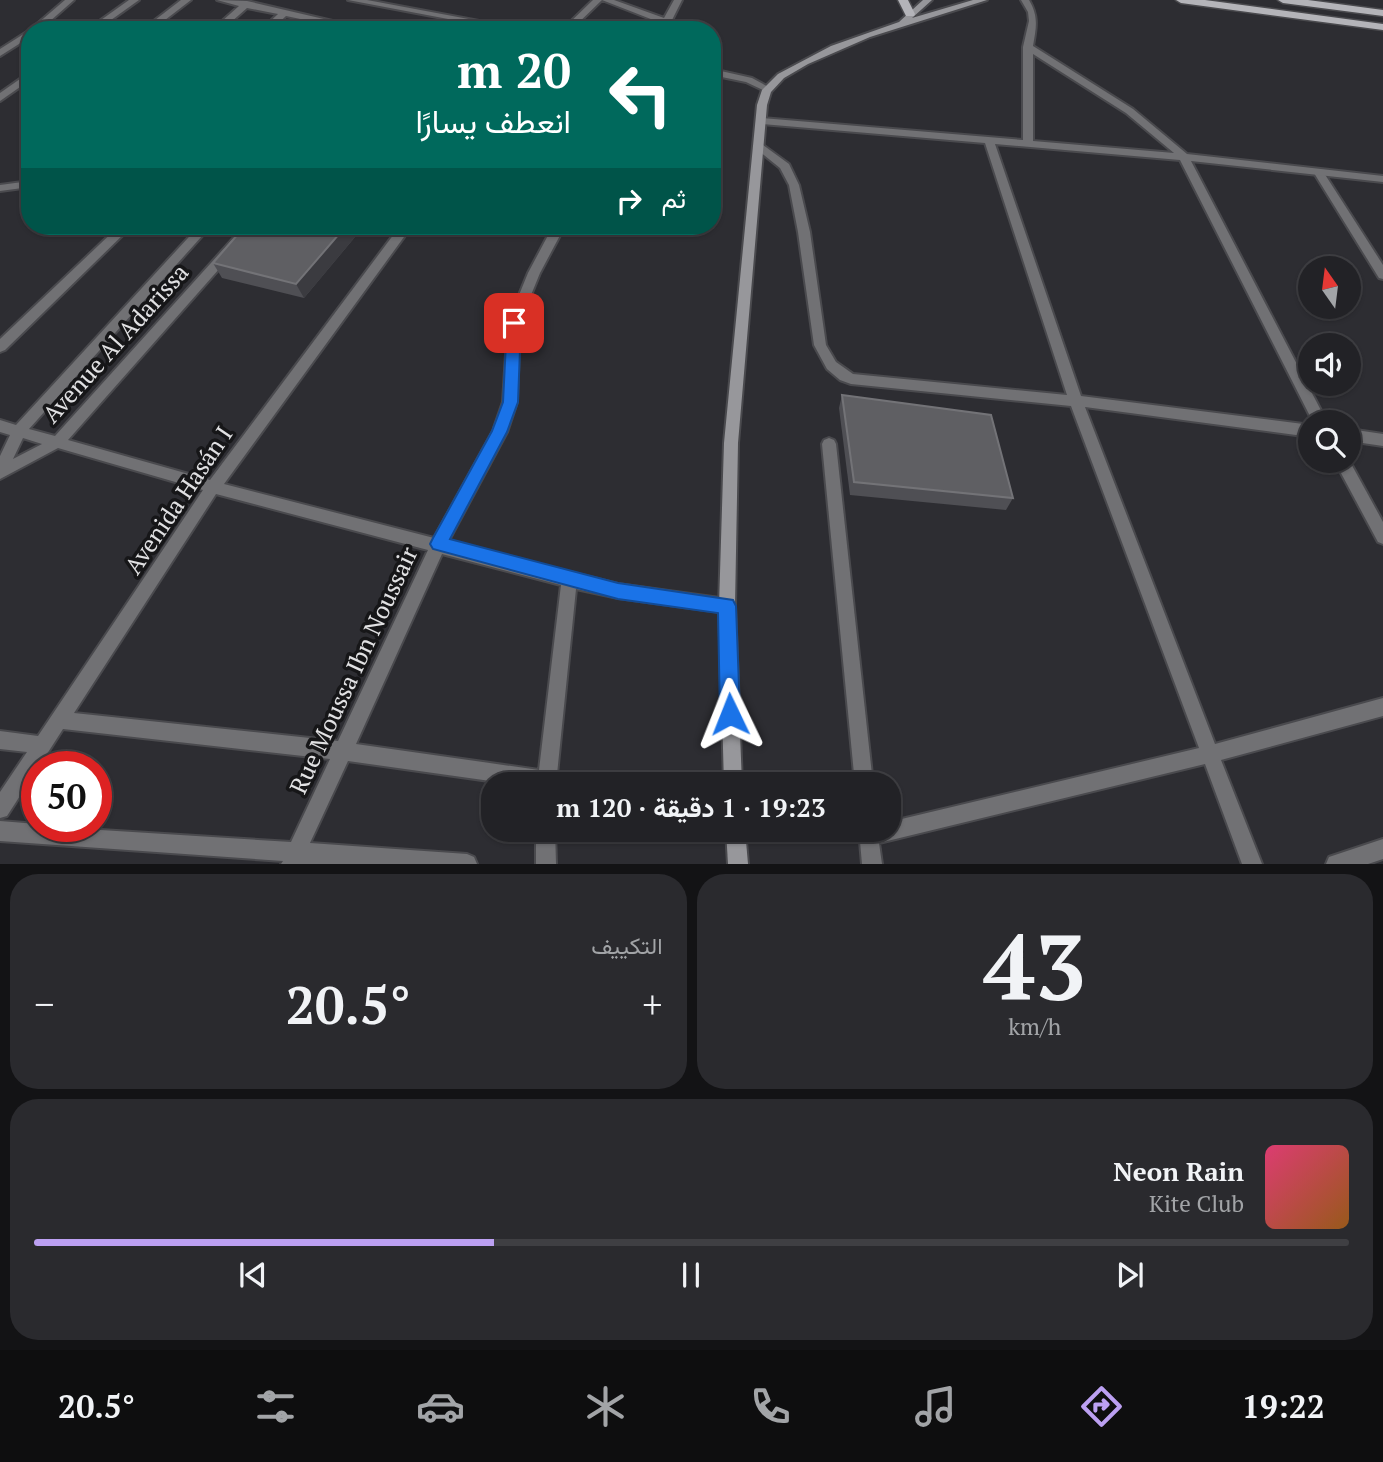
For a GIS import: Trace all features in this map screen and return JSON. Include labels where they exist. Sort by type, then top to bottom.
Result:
[{"type":"main road","points":[[903,0],[910,14]]},
{"type":"main road","points":[[899,24],[928,0]]},
{"type":"main road","points":[[733,772],[727,606],[731,443],[761,121],[767,89],[802,64],[899,24],[983,0]]},
{"type":"main road","points":[[1181,0],[1383,27]]},
{"type":"main road","points":[[1283,0],[1383,13]]},
{"type":"main road","points":[[737,842],[738,863]]},
{"type":"street","points":[[45,21],[70,0]]},
{"type":"street","points":[[104,21],[135,0]]},
{"type":"street","points":[[158,21],[187,0]]},
{"type":"street","points":[[221,0],[325,21]]},
{"type":"street","points":[[352,0],[472,21]]},
{"type":"street","points":[[576,21],[598,0]]},
{"type":"street","points":[[606,0],[653,21]]},
{"type":"street","points":[[667,21],[678,0]]},
{"type":"street","points":[[1025,0],[1032,12],[1033,21],[1028,47],[1028,144]]},
{"type":"street","points":[[227,21],[247,4]]},
{"type":"street","points":[[276,21],[286,12]]},
{"type":"street","points":[[0,53],[21,39]]},
{"type":"street","points":[[1028,47],[1123,105],[1162,135],[1184,157],[1314,410]]},
{"type":"street","points":[[721,74],[749,80],[767,89]]},
{"type":"street","points":[[0,98],[21,82]]},
{"type":"street","points":[[761,121],[1184,157],[1383,179]]},
{"type":"street","points":[[989,141],[1076,401],[1252,863]]},
{"type":"street","points":[[759,147],[785,166],[794,185],[804,232],[820,345],[825,358],[836,372],[851,379],[1076,401],[1298,428]]},
{"type":"street","points":[[1319,173],[1383,275]]},
{"type":"street","points":[[0,188],[21,185]]},
{"type":"street","points":[[0,347],[117,235]]},
{"type":"street","name":"Avenue Al Adarissa","points":[[0,472],[19,431],[197,235]]},
{"type":"street","name":"Avenue Al Adarissa","points":[[0,472],[58,442],[240,235]]},
{"type":"street","name":"Avenida Hasán I","points":[[0,809],[213,487],[399,235]]},
{"type":"street","name":"Rue Moussa Ibn Noussair","points":[[294,857],[439,544],[499,432],[510,402],[514,323],[520,304],[554,235]]},
{"type":"street","points":[[0,426],[213,487],[569,580],[618,591],[727,606]]},
{"type":"street","points":[[1361,437],[1383,440]]},
{"type":"street","points":[[829,444],[863,772]]},
{"type":"street","points":[[1348,473],[1383,537]]},
{"type":"street","points":[[548,772],[569,580]]},
{"type":"street","points":[[901,826],[1210,754],[1383,707]]},
{"type":"street","points":[[58,720],[343,751],[481,772]]},
{"type":"street","points":[[0,740],[42,745]]},
{"type":"street","points":[[0,831],[294,857],[467,863]]},
{"type":"street","points":[[546,842],[546,863]]},
{"type":"street","points":[[870,842],[872,863]]},
{"type":"street","points":[[1336,863],[1383,849]]},
{"type":"building","points":[[237,235],[338,235],[296,284],[213,263]]},
{"type":"building","points":[[842,395],[991,415],[1013,498],[854,482]]},
{"type":"route","points":[[514,323],[510,402],[499,432],[439,544],[618,591],[727,606],[730,714]]}]
